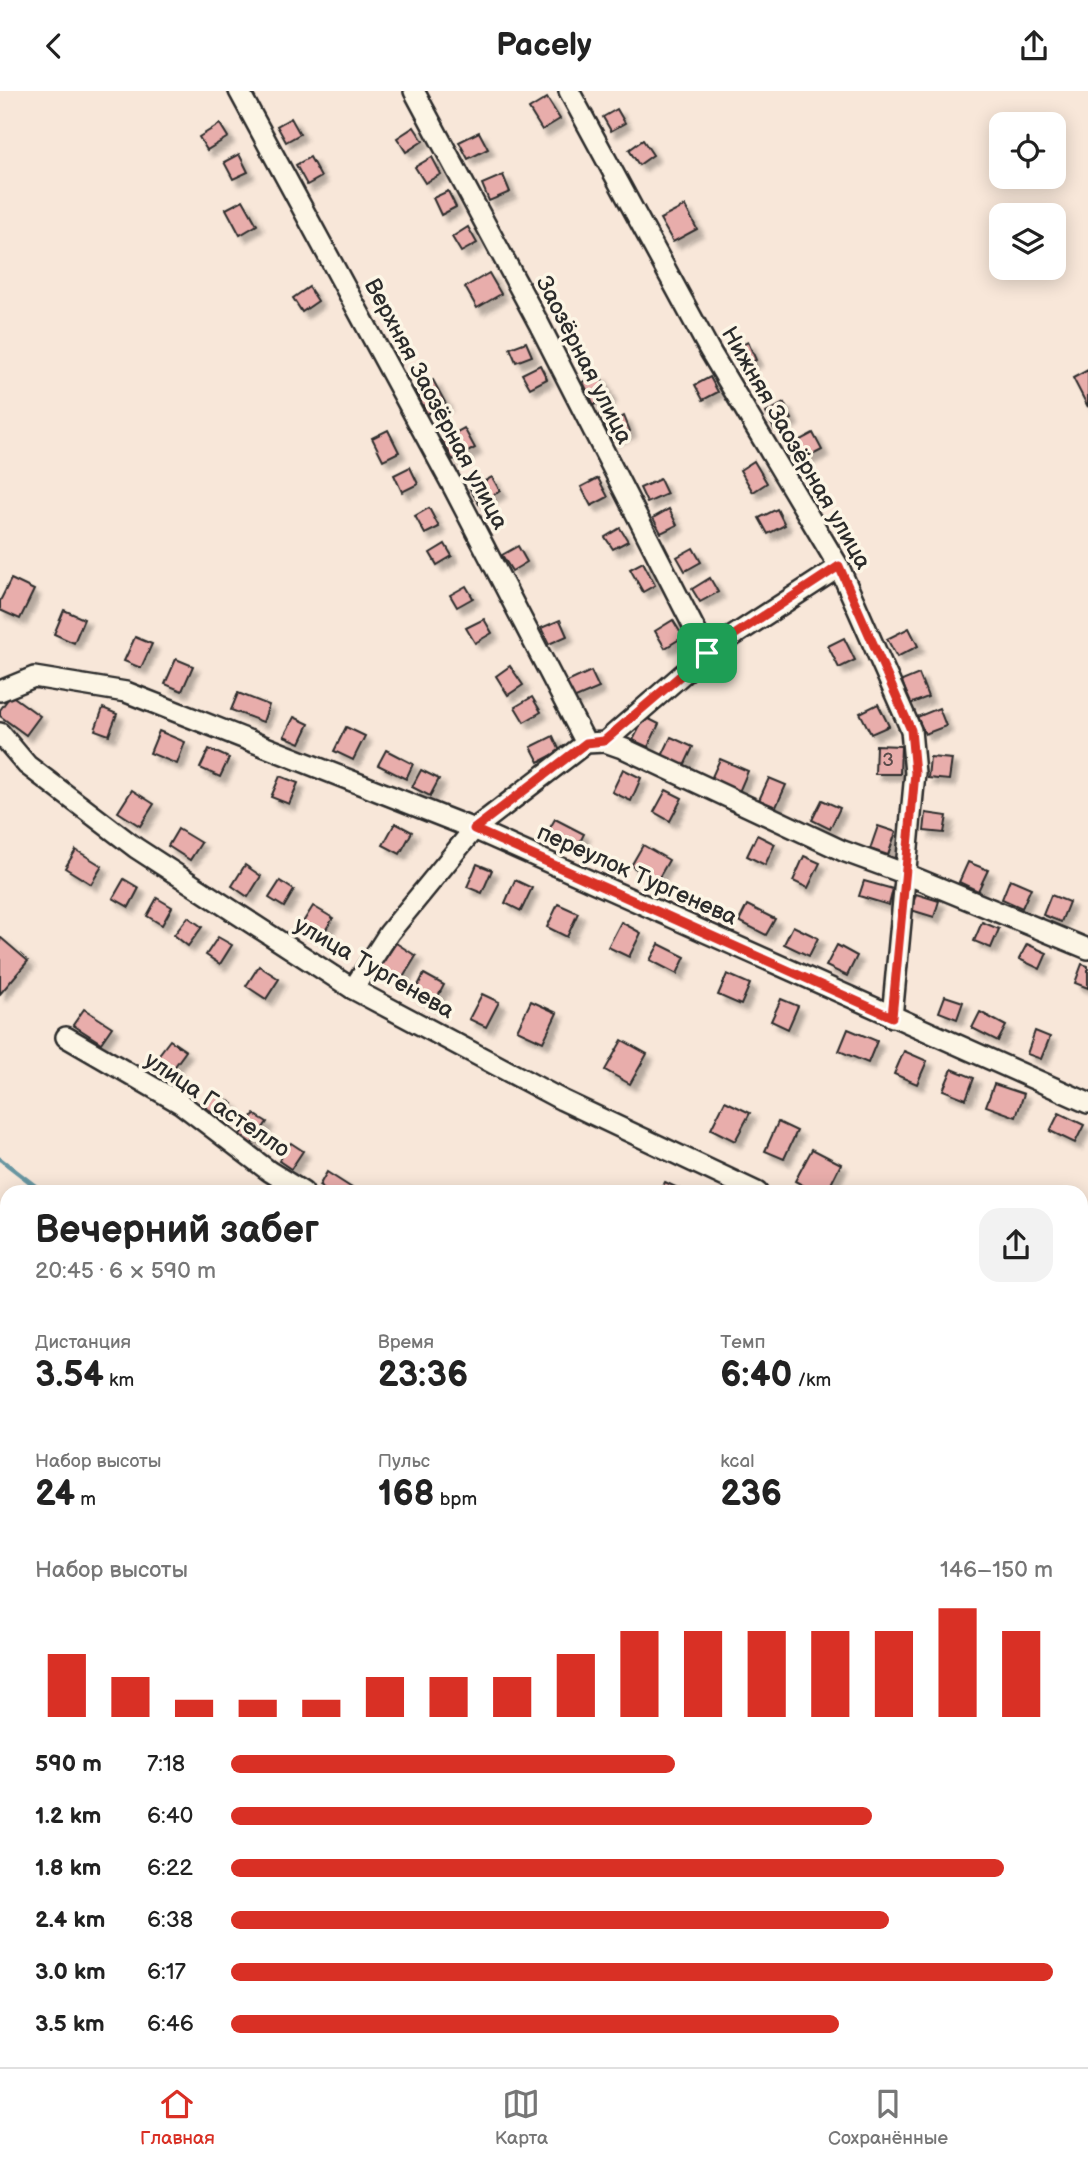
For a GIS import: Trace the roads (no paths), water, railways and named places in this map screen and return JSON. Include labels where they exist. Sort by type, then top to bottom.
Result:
[{"type":"street","name":"Верхняя Заозёрная улица","points":[[239,91],[595,742]]},
{"type":"street","name":"Заозёрная улица","points":[[414,91],[545,337],[707,653]]},
{"type":"street","name":"Нижняя Заозёрная улица","points":[[569,91],[710,351],[839,566],[911,730],[915,773],[892,1017]]},
{"type":"street","points":[[354,989],[389,933],[474,829],[595,742],[707,653],[839,566]]},
{"type":"street","name":"переулок Тургенева","points":[[0,691],[34,677],[126,692],[474,829],[1088,1103]]},
{"type":"street","name":"улица Тургенева","points":[[0,733],[27,765],[136,848],[354,989],[562,1100],[742,1185]]},
{"type":"street","points":[[595,742],[625,748],[843,851],[1088,949]]},
{"type":"street","name":"улица Гастелло","points":[[66,1038],[180,1103],[269,1171],[292,1185]]},
{"type":"waterway","points":[[0,1159],[34,1185]]}]
